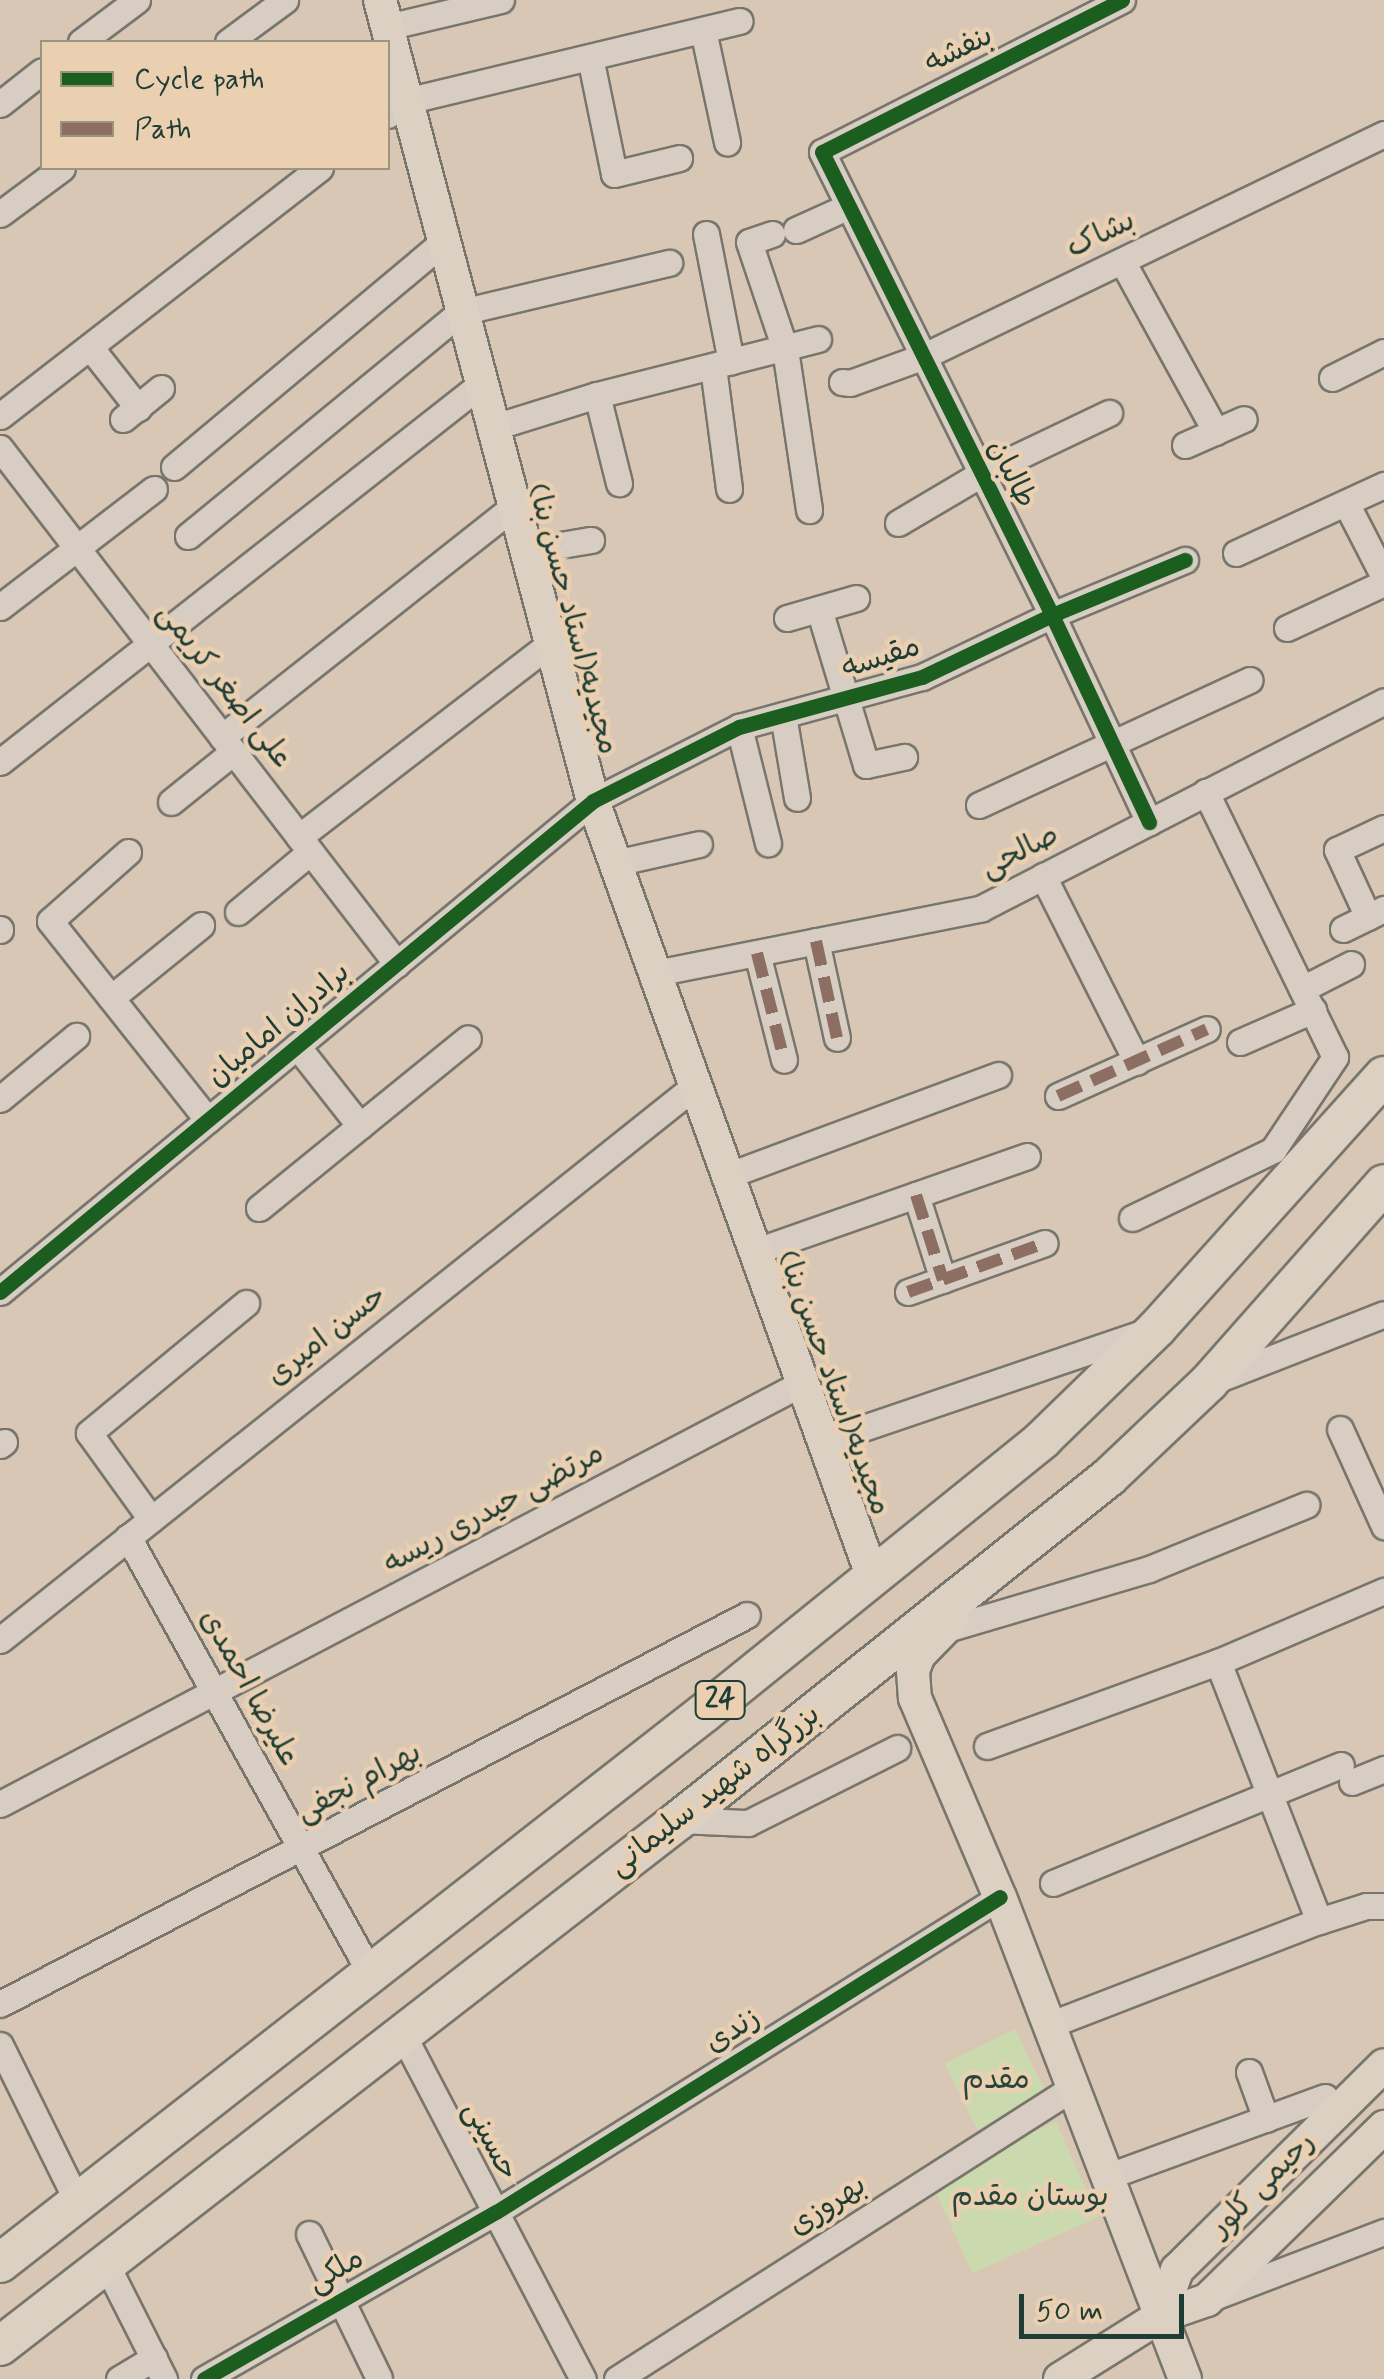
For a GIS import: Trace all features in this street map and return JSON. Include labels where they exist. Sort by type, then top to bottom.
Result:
[{"type":"highway","name":"24","points":[[0,2263],[372,1976],[1043,1439],[1157,1328],[1384,1076]]},
{"type":"highway","name":"بزرگراه شهید سلیمانی","points":[[0,2346],[679,1820],[1109,1477],[1209,1382],[1384,1184]]},
{"type":"main road","name":"مجیدیه(استاد حسن بنا)","points":[[384,14],[387,40]]},
{"type":"main road","name":"مجیدیه(استاد حسن بنا)","points":[[390,61],[396,108],[443,242],[593,802],[874,1578]]},
{"type":"main road","points":[[1109,1477],[940,1631],[915,1664],[914,1698],[1000,1897],[1185,2379]]},
{"type":"main road","name":"رحیمی کلور","points":[[1161,2316],[1177,2270],[1384,2066]]},
{"type":"main road","points":[[1060,2379],[1161,2316],[1207,2300],[1384,2128]]},
{"type":"street","points":[[83,40],[136,0]]},
{"type":"street","points":[[231,40],[285,0]]},
{"type":"street","points":[[384,14],[501,0]]},
{"type":"street","name":"بنفشه","points":[[822,152],[1122,0]]},
{"type":"street","points":[[396,108],[740,22]]},
{"type":"street","points":[[703,30],[727,142]]},
{"type":"street","points":[[590,57],[614,174],[678,158]]},
{"type":"street","points":[[0,104],[40,73]]},
{"type":"street","name":"بشاک","points":[[842,382],[850,383],[922,357],[1384,134]]},
{"type":"street","name":"طالبان","points":[[822,152],[1052,615],[1149,822]]},
{"type":"street","points":[[0,214],[59,170]]},
{"type":"street","points":[[0,416],[317,170]]},
{"type":"street","points":[[809,510],[785,350],[749,242],[847,207]]},
{"type":"street","points":[[706,234],[722,365],[729,489]]},
{"type":"street","points":[[174,467],[443,242]]},
{"type":"street","points":[[1122,260],[1216,432]]},
{"type":"street","points":[[188,536],[461,312],[669,262]]},
{"type":"street","points":[[491,428],[597,395],[818,339]]},
{"type":"street","points":[[90,347],[130,413],[161,388]]},
{"type":"street","points":[[1332,378],[1384,352]]},
{"type":"street","points":[[0,762],[480,385]]},
{"type":"street","points":[[597,395],[619,484]]},
{"type":"street","points":[[898,523],[981,474],[1109,414]]},
{"type":"street","points":[[1185,445],[1244,419]]},
{"type":"street","name":"علی اصغر کریمی","points":[[0,448],[396,964]]},
{"type":"street","points":[[1236,553],[1384,485]]},
{"type":"street","points":[[0,607],[154,489]]},
{"type":"street","points":[[1287,628],[1384,580],[1346,503]]},
{"type":"street","points":[[171,802],[228,744],[512,508]]},
{"type":"street","points":[[525,551],[591,540]]},
{"type":"street","name":"مقیسه","points":[[593,802],[740,726],[922,677],[1052,615],[1185,560]]},
{"type":"street","points":[[788,618],[856,598]]},
{"type":"street","points":[[819,609],[866,765],[904,757]]},
{"type":"street","points":[[238,912],[305,844],[550,644]]},
{"type":"street","points":[[979,804],[1248,680]]},
{"type":"street","name":"صالحی","points":[[655,973],[982,908],[1384,701]]},
{"type":"street","points":[[783,715],[796,798]]},
{"type":"street","points":[[740,726],[768,843]]},
{"type":"street","points":[[1132,1218],[1273,1150],[1335,1057],[1206,792]]},
{"type":"street","name":"برادران امامیان","points":[[0,1292],[593,802]]},
{"type":"street","points":[[1343,929],[1376,913],[1337,850],[1384,828]]},
{"type":"street","points":[[616,863],[700,844]]},
{"type":"street","points":[[128,852],[50,920],[208,1120]]},
{"type":"street","points":[[1044,876],[1136,1062]]},
{"type":"street","points":[[111,998],[201,925]]},
{"type":"street","points":[[816,941],[837,1038]]},
{"type":"street","points":[[757,953],[784,1060]]},
{"type":"street","points":[[1240,1042],[1308,999],[1351,964]]},
{"type":"street","points":[[1058,1096],[1207,1030]]},
{"type":"street","points":[[2,1093],[76,1036]]},
{"type":"street","points":[[259,1208],[468,1038]]},
{"type":"street","points":[[297,1046],[360,1126]]},
{"type":"street","points":[[729,1175],[998,1075]]},
{"type":"street","name":"حسن امیری","points":[[0,1640],[696,1085]]},
{"type":"street","points":[[756,1251],[1027,1156]]},
{"type":"street","points":[[916,1195],[943,1280]]},
{"type":"street","points":[[908,1292],[1045,1243]]},
{"type":"street","points":[[151,1518],[89,1434],[246,1303]]},
{"type":"street","points":[[1209,1382],[1384,1314]]},
{"type":"street","points":[[825,1441],[1157,1328]]},
{"type":"street","name":"مرتضی حیدری ریسه","points":[[0,1804],[804,1382]]},
{"type":"street","points":[[1340,1428],[1384,1526]]},
{"type":"street","points":[[940,1631],[1149,1569],[1306,1505]]},
{"type":"street","name":"علیرضا احمدی","points":[[128,1537],[372,1976]]},
{"type":"street","points":[[987,1746],[1218,1662],[1384,1591]]},
{"type":"street","name":"بهرام نجفی","points":[[0,2004],[748,1615]]},
{"type":"street","points":[[1218,1662],[1319,1920]]},
{"type":"street","points":[[679,1820],[748,1822],[897,1748]]},
{"type":"street","points":[[1053,1883],[1270,1794],[1346,1774],[1384,1769]]},
{"type":"street","name":"زندی","points":[[496,2212],[1000,1897]]},
{"type":"street","points":[[1048,2025],[1319,1920],[1366,1906],[1384,1906]]},
{"type":"street","name":"حسینی","points":[[404,2035],[583,2379]]},
{"type":"street","points":[[0,2045],[78,2204]]},
{"type":"street","points":[[1249,2072],[1266,2120]]},
{"type":"street","name":"بهروزی","points":[[617,2379],[1074,2088]]},
{"type":"street","points":[[1106,2177],[1326,2098]]},
{"type":"street","name":"ملکی","points":[[204,2379],[496,2212]]},
{"type":"street","points":[[1207,2300],[1384,2232]]},
{"type":"street","points":[[309,2234],[378,2378]]},
{"type":"street","points":[[106,2264],[159,2369],[119,2379]]},
{"type":"green space","name":"مقدم","points":[[1015,2029],[1047,2096],[977,2130],[945,2063]]},
{"type":"green space","name":"بوستان مقدم","points":[[1056,2122],[1098,2217],[972,2273],[930,2178]]},
{"type":"marked path","points":[[816,941],[837,1038]]},
{"type":"marked path","points":[[757,953],[784,1060]]},
{"type":"marked path","points":[[1058,1096],[1207,1029]]},
{"type":"marked path","points":[[916,1195],[943,1280]]},
{"type":"marked path","points":[[908,1292],[1045,1243]]},
{"type":"cycle path","points":[[1122,0],[822,152],[1052,615],[1149,822]]},
{"type":"cycle path","points":[[0,1292],[593,801],[739,727],[922,677],[1052,615],[1185,560]]},
{"type":"cycle path","points":[[204,2379],[496,2212],[1000,1897]]}]
